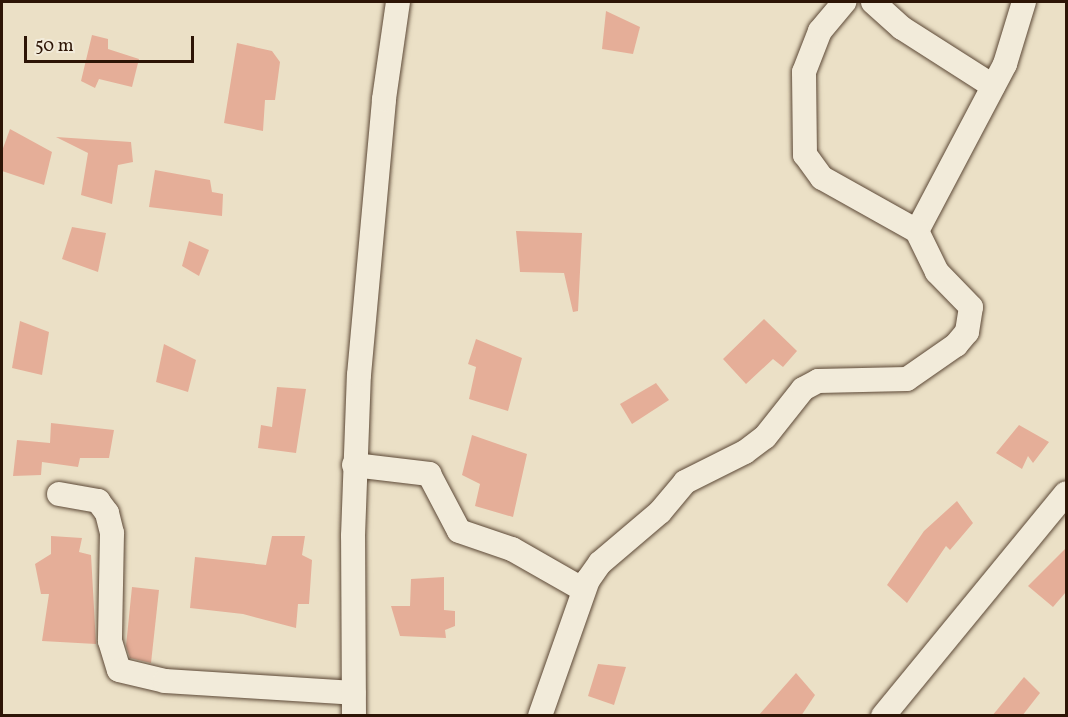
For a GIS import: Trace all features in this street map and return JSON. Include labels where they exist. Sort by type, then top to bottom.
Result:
[{"type":"street","points":[[59,494],[98,501],[108,513],[112,534],[110,640],[119,670],[165,681],[354,704],[354,465],[370,244],[398,2]]},
{"type":"street","points":[[540,716],[582,590],[600,563],[660,512],[685,482],[745,452],[765,437],[803,389],[818,381],[837,378],[907,379],[956,345],[968,332],[971,307],[937,272],[917,231],[822,178],[805,155],[804,72],[820,31],[844,2]]},
{"type":"street","points":[[873,2],[910,33],[993,86]]},
{"type":"street","points":[[917,231],[1005,64],[1024,2]]},
{"type":"street","points":[[354,465],[429,474],[459,531],[512,549],[582,590]]},
{"type":"street","points":[[883,716],[1066,493]]},
{"type":"building","points":[[606,11],[640,27],[633,54],[602,49]]},
{"type":"building","points":[[92,35],[108,39],[108,49],[139,59],[132,87],[99,79],[95,88],[81,81]]},
{"type":"building","points":[[237,43],[272,51],[280,62],[275,100],[265,100],[263,131],[224,123]]},
{"type":"building","points":[[10,129],[52,152],[44,185],[2,171],[2,151]]},
{"type":"building","points":[[56,137],[131,142],[133,162],[118,165],[112,204],[81,195],[88,153]]},
{"type":"building","points":[[155,170],[210,180],[212,192],[223,194],[222,216],[149,207]]},
{"type":"building","points":[[72,227],[106,233],[98,272],[62,259]]},
{"type":"building","points":[[516,231],[582,233],[578,311],[573,312],[564,273],[520,272]]},
{"type":"building","points":[[189,241],[209,250],[199,276],[182,266]]},
{"type":"building","points":[[764,319],[797,351],[783,367],[773,359],[746,384],[723,359]]},
{"type":"building","points":[[20,321],[49,332],[42,375],[12,368]]},
{"type":"building","points":[[476,339],[522,358],[508,411],[469,399],[476,367],[468,364]]},
{"type":"building","points":[[164,344],[196,360],[188,392],[156,382]]},
{"type":"building","points":[[656,383],[669,400],[632,424],[620,404]]},
{"type":"building","points":[[277,387],[306,389],[296,453],[258,448],[261,425],[272,427]]},
{"type":"building","points":[[51,423],[114,430],[109,458],[80,458],[78,467],[42,462],[41,475],[13,476],[17,440],[50,443]]},
{"type":"building","points":[[1019,425],[1049,442],[1033,463],[1028,456],[1022,469],[996,453]]},
{"type":"building","points":[[472,435],[527,454],[513,517],[475,506],[480,484],[462,475]]},
{"type":"building","points":[[957,501],[973,523],[950,550],[946,546],[907,603],[887,585],[924,531]]},
{"type":"building","points":[[51,536],[82,538],[79,552],[91,555],[96,644],[42,641],[49,594],[41,594],[35,564],[51,554]]},
{"type":"building","points":[[272,536],[305,536],[302,555],[312,560],[309,604],[298,604],[296,628],[243,614],[190,608],[195,557],[266,565]]},
{"type":"building","points":[[1066,548],[1066,592],[1053,607],[1028,586]]},
{"type":"building","points":[[444,577],[444,610],[455,611],[455,626],[445,630],[446,638],[400,636],[391,606],[410,606],[411,579]]},
{"type":"building","points":[[132,587],[159,590],[151,663],[130,658],[126,646]]},
{"type":"building","points":[[598,664],[626,667],[614,705],[588,696]]},
{"type":"building","points":[[796,673],[815,695],[801,716],[758,716]]},
{"type":"building","points":[[1024,677],[1040,693],[1022,716],[992,716]]}]
